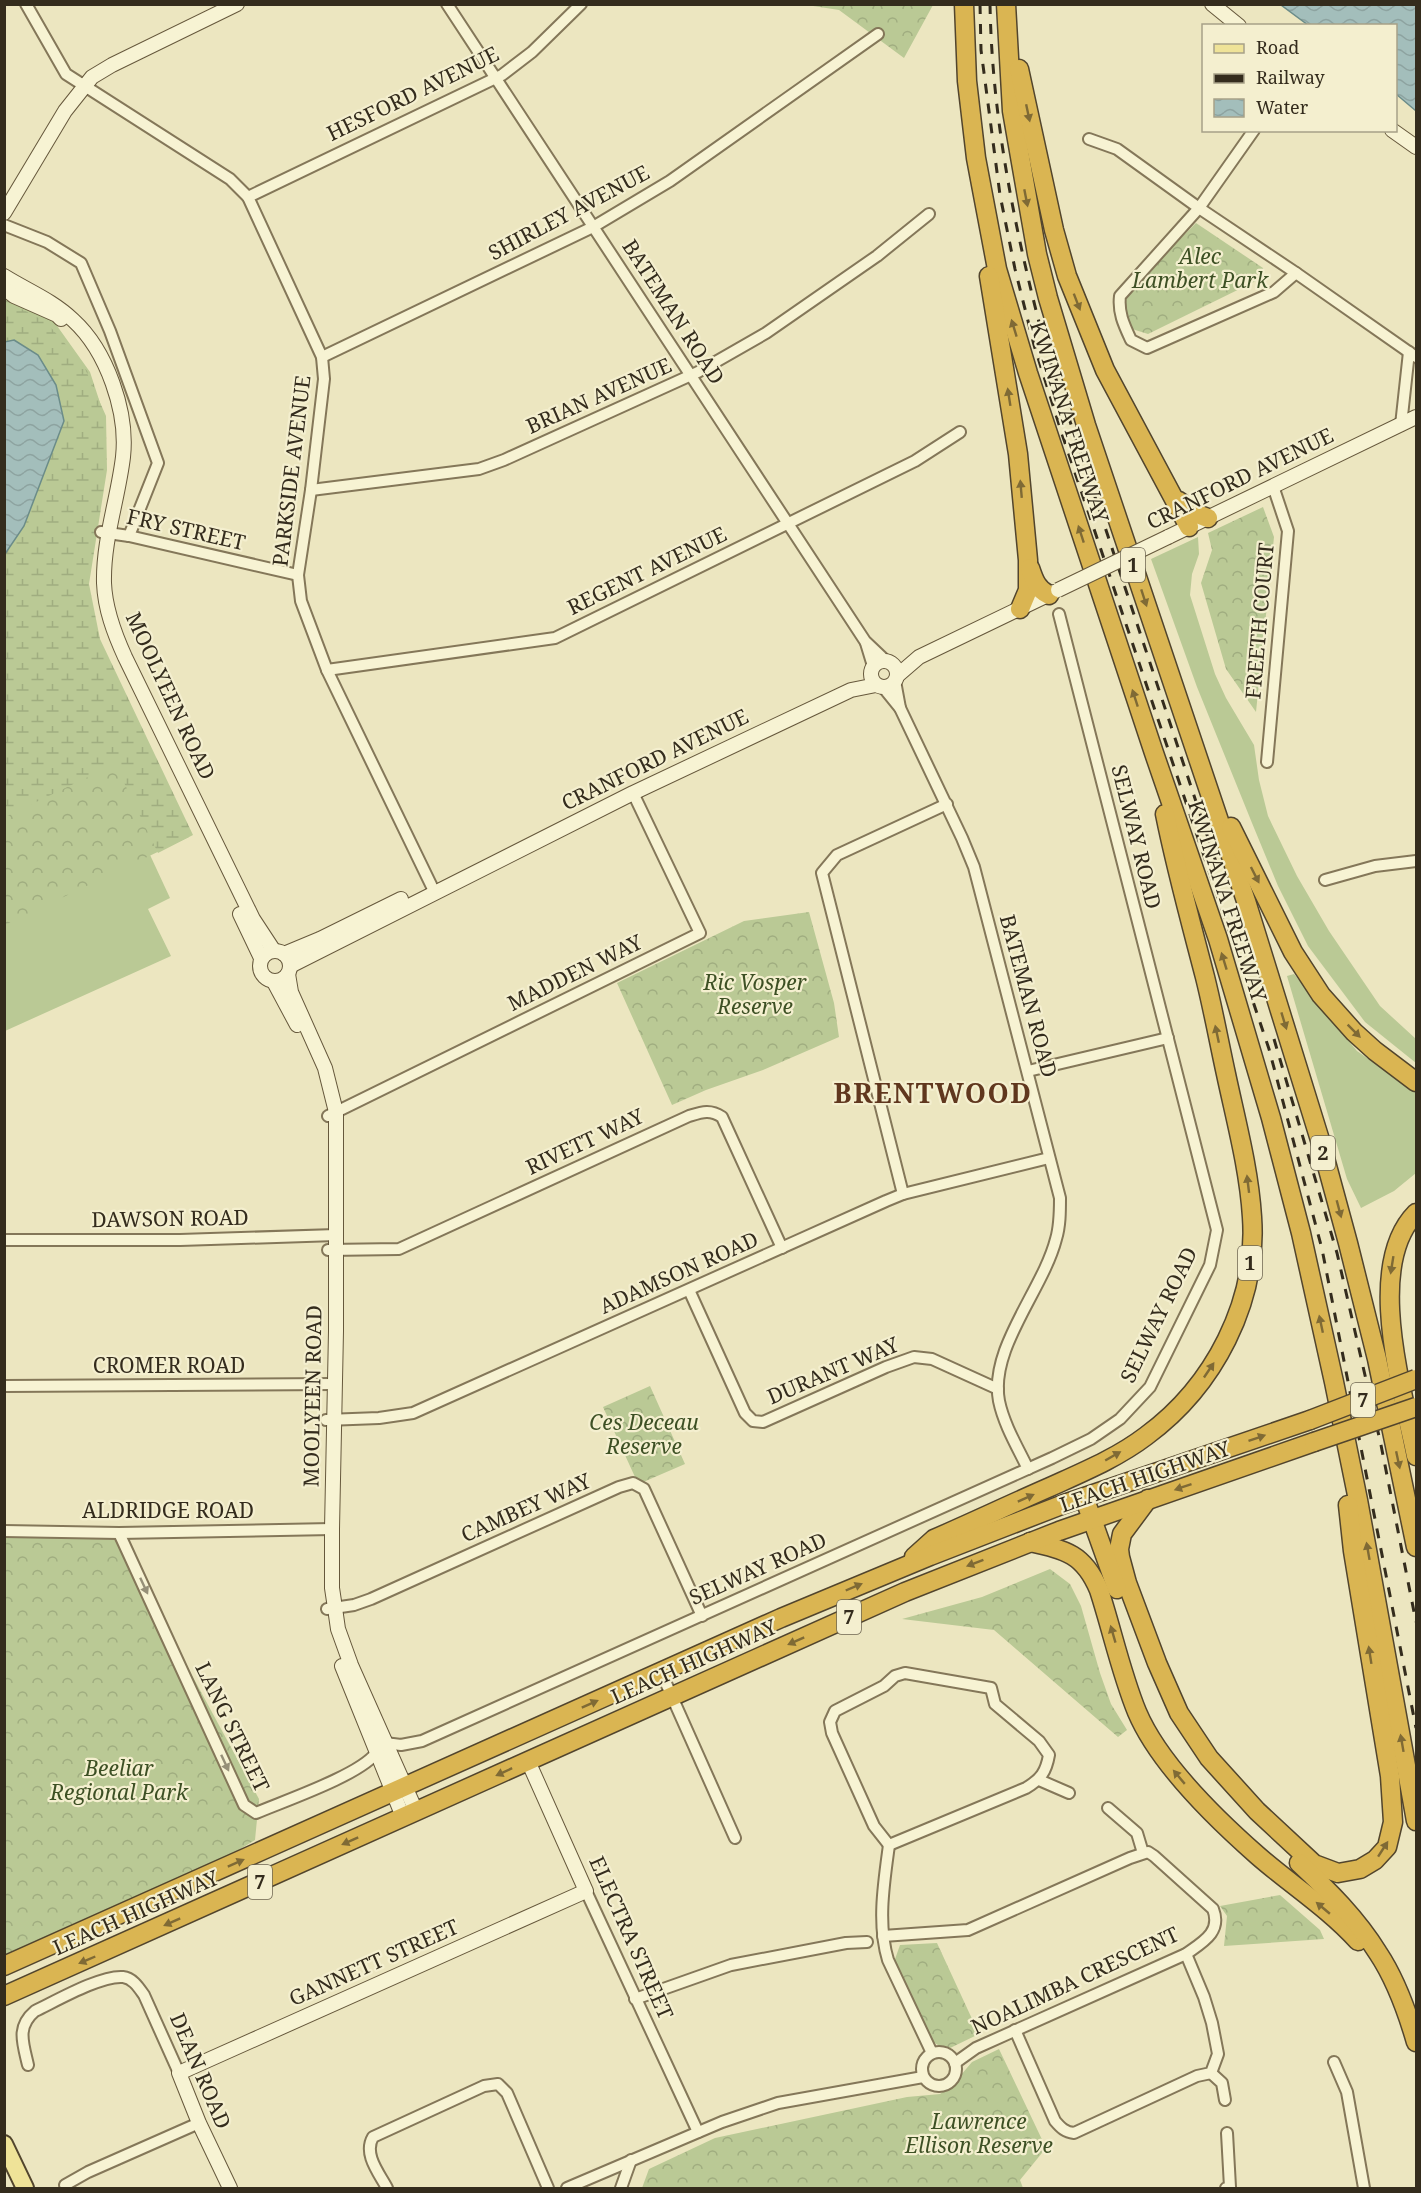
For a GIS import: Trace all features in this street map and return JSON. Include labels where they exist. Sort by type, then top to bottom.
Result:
[{"type":"highway","points":[[958,4],[957,42],[962,118],[1018,454],[1028,560],[1028,590],[1020,609]]},
{"type":"highway","name":"KWINANA FREEWAY","points":[[964,4],[967,81],[976,158],[997,269],[1025,364],[1196,875],[1253,1054],[1301,1233],[1334,1382],[1358,1500],[1416,1821]]},
{"type":"highway","points":[[1006,10],[1054,230],[1067,276],[1105,370],[1189,527]]},
{"type":"highway","name":"KWINANA FREEWAY","points":[[1006,10],[1012,111],[1037,254],[1067,363],[1277,999],[1331,1181],[1377,1359],[1416,1547]]},
{"type":"highway","points":[[1171,493],[1190,511],[1208,518]]},
{"type":"highway","points":[[1028,560],[1037,586],[1041,591],[1053,592]]},
{"type":"highway","name":"1","points":[[901,1568],[934,1539],[1091,1468],[1146,1436],[1172,1415],[1195,1390],[1232,1330],[1243,1298],[1250,1268],[1252,1240],[1247,1173],[1205,979],[1175,865],[1154,753]]},
{"type":"highway","name":"1","points":[[1200,766],[1303,970],[1321,995],[1354,1032],[1416,1082]]},
{"type":"highway","points":[[1416,1213],[1401,1234],[1394,1254],[1389,1283],[1394,1344],[1416,1456]]},
{"type":"highway","name":"LEACH HIGHWAY","points":[[4,1966],[661,1672],[901,1568],[1085,1497],[1310,1420],[1416,1379]]},
{"type":"highway","points":[[1309,1866],[1338,1873],[1352,1872],[1367,1866],[1376,1860],[1387,1847],[1393,1822],[1390,1776],[1353,1551],[1334,1382]]},
{"type":"highway","name":"LEACH HIGHWAY","points":[[4,1996],[905,1592],[1092,1519],[1416,1407]]},
{"type":"highway","points":[[1085,1497],[1139,1646],[1171,1714],[1195,1753],[1214,1778],[1309,1866],[1378,1952],[1391,1976],[1416,2042]]},
{"type":"highway","points":[[1148,1499],[1122,1534],[1119,1549],[1127,1582],[1166,1686],[1179,1713],[1209,1758],[1284,1843]]},
{"type":"highway","points":[[1030,1542],[1068,1552],[1077,1557],[1091,1572],[1100,1590],[1137,1714],[1175,1772],[1195,1795],[1256,1854],[1335,1918],[1372,1958],[1401,2001]]},
{"type":"highway","points":[[106,1922],[118,1946]]},
{"type":"main road","points":[[4,213],[65,111],[92,77],[218,9],[237,4]]},
{"type":"main road","points":[[1212,4],[1237,24]]},
{"type":"main road","points":[[1395,132],[1416,147]]},
{"type":"main road","name":"MOOLYEEN ROAD","points":[[4,276],[45,297],[75,321],[96,348],[113,384],[120,416],[123,455],[96,578],[107,636],[261,958],[259,969],[261,974],[274,982],[297,1024],[332,1114]]},
{"type":"main road","name":"MOOLYEEN ROAD","points":[[4,288],[14,296],[57,315],[77,335],[91,356],[101,378],[116,427],[116,446],[106,532],[104,584],[114,633],[253,919],[284,961],[291,992],[325,1068],[332,1114],[328,1529],[331,1609],[380,1748],[410,1814]]},
{"type":"main road","name":"CRANFORD AVENUE","points":[[284,961],[433,889],[478,870],[1416,417]]},
{"type":"main road","points":[[261,958],[269,952],[284,961],[284,978],[274,982]]},
{"type":"main road","name":"ELECTRA STREET","points":[[528,1761],[586,1891]]},
{"type":"main road","name":"GANNETT STREET","points":[[179,2073],[586,1891]]},
{"type":"main road","name":"DEAN ROAD","points":[[179,2073],[199,2123],[230,2188]]},
{"type":"main road","points":[[4,2144],[25,2188]]},
{"type":"street","name":"PARKSIDE AVENUE","points":[[26,4],[66,74],[230,179],[248,197],[322,357],[324,379],[298,575],[301,601],[327,670],[433,889]]},
{"type":"street","name":"BATEMAN ROAD","points":[[447,4],[866,641],[947,804],[974,867],[1060,1198],[1060,1219],[1056,1240],[1003,1355],[998,1389],[1003,1416],[1028,1469]]},
{"type":"street","name":"HESFORD AVENUE","points":[[248,197],[496,77],[531,52],[581,4]]},
{"type":"street","name":"SHIRLEY AVENUE","points":[[322,357],[593,227],[670,181],[878,34]]},
{"type":"street","points":[[1253,132],[1198,208],[1120,296],[1119,308],[1131,340],[1147,348],[1274,292],[1296,273]]},
{"type":"street","points":[[1089,139],[1117,149],[1198,208],[1413,355],[1401,425]]},
{"type":"street","name":"BRIAN AVENUE","points":[[311,490],[479,469],[504,460],[691,375],[766,333],[877,256],[929,214]]},
{"type":"street","points":[[4,225],[47,242],[81,263],[110,331],[158,463],[129,536]]},
{"type":"street","name":"REGENT AVENUE","points":[[327,670],[555,638],[915,461],[960,432]]},
{"type":"street","name":"FREETH COURT","points":[[1267,762],[1288,531],[1273,486]]},
{"type":"street","name":"FRY STREET","points":[[106,532],[298,575]]},
{"type":"street","name":"SELWAY ROAD","points":[[380,1748],[422,1741],[1028,1469],[1091,1439],[1120,1419],[1150,1387],[1210,1265],[1217,1230],[1059,614]]},
{"type":"street","name":"MADDEN WAY","points":[[332,1114],[700,933],[633,794]]},
{"type":"street","points":[[903,1194],[822,873],[837,855],[947,804]]},
{"type":"street","points":[[1325,880],[1375,866],[1416,861]]},
{"type":"street","points":[[1028,1071],[1168,1038]]},
{"type":"street","name":"RIVETT WAY","points":[[332,1243],[399,1249],[689,1116],[714,1112],[722,1117],[782,1248]]},
{"type":"street","name":"ADAMSON ROAD","points":[[330,1420],[379,1418],[413,1413],[903,1194],[1049,1158]]},
{"type":"street","name":"DAWSON ROAD","points":[[4,1240],[332,1243]]},
{"type":"street","name":"DURANT WAY","points":[[689,1290],[745,1413],[748,1418],[758,1423],[904,1359],[914,1357],[932,1359],[998,1389]]},
{"type":"street","name":"CROMER ROAD","points":[[4,1386],[330,1384]]},
{"type":"street","name":"CAMBEY WAY","points":[[331,1609],[371,1599],[619,1487],[633,1484],[644,1489],[702,1616]]},
{"type":"street","name":"ALDRIDGE ROAD","points":[[4,1531],[119,1533],[328,1529]]},
{"type":"street","name":"LANG STREET","points":[[119,1533],[244,1805],[256,1813],[346,1775],[365,1764],[380,1748]]},
{"type":"street","points":[[661,1672],[735,1838]]},
{"type":"street","points":[[889,1845],[1014,1794],[1039,1780],[1047,1768],[1049,1755],[1039,1741],[995,1704],[991,1688],[905,1673],[895,1676],[884,1686],[835,1712],[830,1722],[832,1733],[874,1826],[889,1845],[883,1936],[888,1960],[932,2053]]},
{"type":"street","points":[[1039,1780],[1069,1793]]},
{"type":"street","points":[[883,1936],[968,1930],[1143,1853],[1137,1833],[1108,1808]]},
{"type":"street","name":"NOALIMBA CRESCENT","points":[[955,2063],[976,2048],[1186,1954],[1212,1933],[1216,1925],[1213,1909],[1154,1856],[1148,1852],[1143,1853]]},
{"type":"street","name":"ELECTRA STREET","points":[[586,1891],[698,2132]]},
{"type":"street","points":[[635,1999],[732,1965],[846,1943],[867,1942]]},
{"type":"street","points":[[1186,1954],[1212,2023],[1218,2054],[1211,2073]]},
{"type":"street","name":"DEAN ROAD","points":[[28,2065],[22,2028],[25,2019],[35,2011],[105,1979],[125,1977],[136,1984],[144,1995],[179,2073]]},
{"type":"street","points":[[1015,2030],[1055,2121],[1068,2132],[1074,2133],[1197,2076],[1211,2073]]},
{"type":"street","points":[[932,2053],[947,2054],[955,2063],[955,2076],[946,2085],[933,2086],[923,2077],[921,2071],[923,2062],[932,2053]]},
{"type":"street","points":[[1334,2062],[1347,2092],[1364,2188]]},
{"type":"street","points":[[1211,2073],[1222,2084],[1225,2100]]},
{"type":"street","points":[[567,2188],[698,2132],[778,2103],[923,2077]]},
{"type":"street","points":[[387,2188],[370,2154],[369,2145],[374,2138],[484,2086],[498,2084],[507,2092],[548,2188]]},
{"type":"street","points":[[65,2185],[88,2172],[199,2123]]},
{"type":"street","points":[[1226,2188],[1230,2187],[1227,2133]]},
{"type":"street","points":[[621,2188],[631,2160]]},
{"type":"green space","points":[[807,5],[933,5],[904,58],[839,10]]},
{"type":"green space","name":"Alec Lambert Park","points":[[1196,223],[1263,268],[1264,277],[1148,334],[1132,329],[1124,305],[1130,289]]},
{"type":"green space","points":[[4,296],[50,316],[90,372],[103,412],[81,559],[96,647],[189,837],[5,925]]},
{"type":"green space","points":[[5,300],[46,322],[83,364],[106,416],[107,470],[89,584],[100,639],[193,835],[158,853],[115,764],[5,817]]},
{"type":"green space","points":[[1263,507],[1274,537],[1256,712],[1226,669],[1201,583],[1212,550],[1208,533]]},
{"type":"green space","points":[[1198,537],[1199,554],[1192,574],[1190,595],[1215,674],[1226,698],[1254,745],[1259,780],[1268,816],[1297,876],[1329,931],[1380,1006],[1416,1039],[1416,1063],[1365,1022],[1308,946],[1278,886],[1197,687],[1151,559]]},
{"type":"green space","points":[[112,773],[170,898],[148,909],[171,956],[5,1031],[5,825]]},
{"type":"green space","name":"Ric Vosper Reserve","points":[[809,912],[834,1003],[839,1037],[763,1070],[672,1105],[617,983],[744,921]]},
{"type":"green space","points":[[1294,974],[1357,1051],[1416,1092],[1416,1173],[1394,1191],[1361,1208],[1347,1179],[1287,976]]},
{"type":"green space","name":"Ces Deceau Reserve","points":[[650,1386],[685,1464],[641,1483],[635,1477],[603,1407]]},
{"type":"green space","name":"Beeliar Regional Park","points":[[5,1535],[111,1536],[123,1548],[259,1799],[255,1840],[227,1857],[5,1957]]},
{"type":"green space","points":[[1050,1569],[1070,1584],[1081,1606],[1111,1704],[1127,1730],[1118,1737],[994,1630],[902,1619],[982,1597]]},
{"type":"green space","points":[[1280,1895],[1320,1930],[1324,1939],[1224,1946],[1227,1916],[1220,1906]]},
{"type":"green space","points":[[937,1943],[979,2034],[946,2050],[930,2040],[894,1962],[900,1945]]},
{"type":"green space","name":"Lawrence Ellison Reserve","points":[[999,2049],[1046,2148],[1020,2180],[1023,2188],[642,2188],[649,2169],[715,2138],[907,2097],[940,2094],[955,2082],[972,2062]]},
{"type":"water","points":[[1281,5],[1416,5],[1416,111],[1397,95],[1397,24],[1307,24]]},
{"type":"water","points":[[14,340],[38,355],[56,385],[64,421],[24,526],[5,554],[4,342]]},
{"type":"railway","points":[[980,4],[981,50],[1000,195],[1034,345],[1269,1049],[1322,1249],[1416,1728]]},
{"type":"railway","points":[[990,4],[995,91],[1001,135],[1025,264],[1046,349],[1216,862]]},
{"type":"railway","points":[[1274,1039],[1337,1253],[1381,1445],[1416,1622]]},
{"type":"district","name":"BRENTWOOD","points":[[933,1094]]}]
